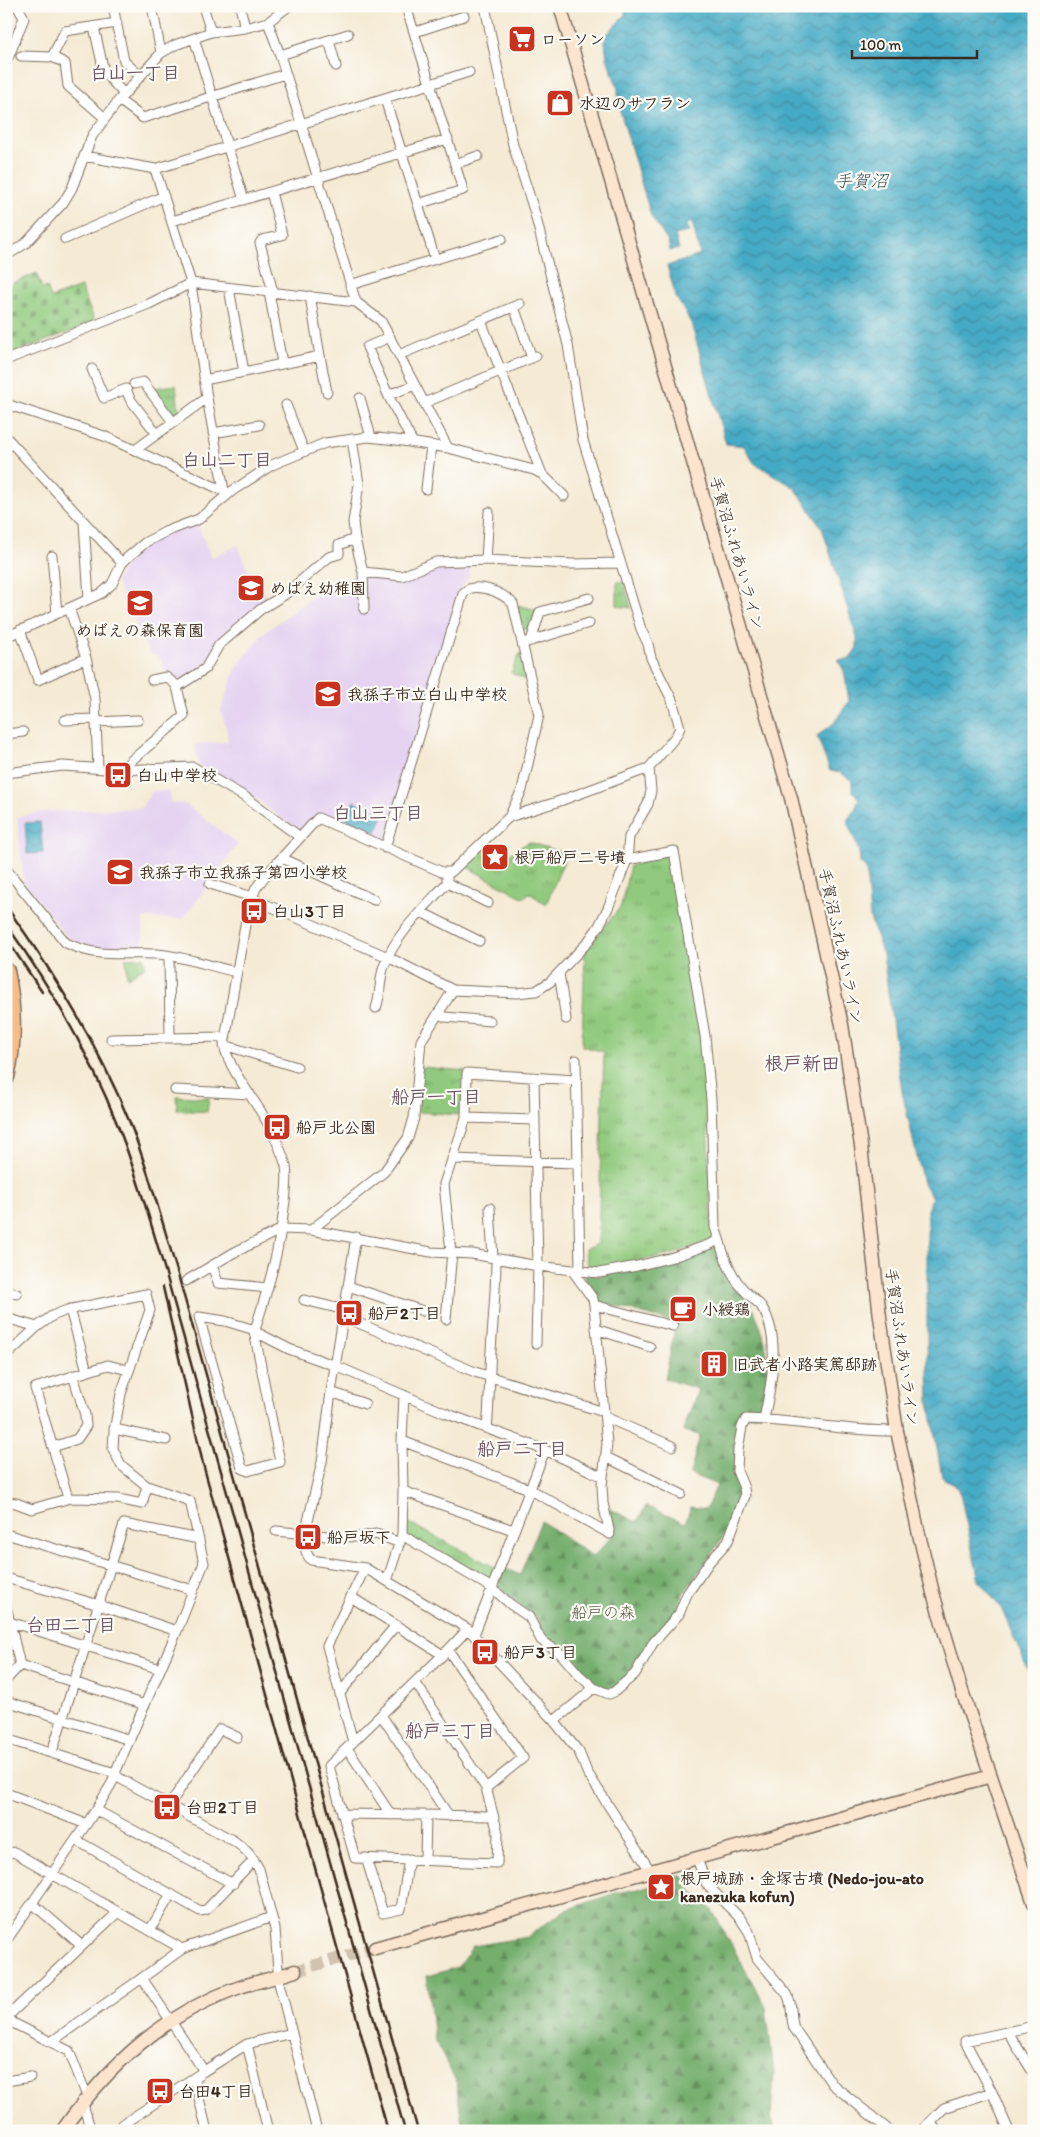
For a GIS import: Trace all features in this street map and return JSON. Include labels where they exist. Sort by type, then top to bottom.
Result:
[{"type":"highway","points":[[6,971],[11,1011],[11,1045],[6,1077]]},
{"type":"street","points":[[9,56],[24,18],[19,9],[20,6]]},
{"type":"street","points":[[113,6],[124,61],[140,76]]},
{"type":"street","points":[[152,6],[161,53]]},
{"type":"street","points":[[203,6],[211,32]]},
{"type":"street","points":[[240,6],[245,28]]},
{"type":"street","points":[[7,253],[26,243],[63,204],[72,188],[92,136],[122,97],[161,53],[175,45],[211,32],[245,28],[268,22],[289,6]]},
{"type":"street","points":[[485,6],[513,145],[534,210],[568,345],[583,440],[641,629],[648,644],[651,658],[672,700],[680,728],[676,736],[649,768],[557,802],[508,817]]},
{"type":"street","name":"手賀沼ふれあいライン","points":[[560,6],[775,740],[797,824],[842,1025],[861,1146],[880,1317],[897,1432],[933,1593],[961,1688],[1034,1903]]},
{"type":"street","points":[[408,13],[463,190],[418,204]]},
{"type":"street","points":[[415,32],[464,16]]},
{"type":"street","points":[[268,22],[280,55],[356,302]]},
{"type":"street","points":[[52,57],[65,31],[117,23]]},
{"type":"street","points":[[94,27],[104,72],[122,97],[144,118],[285,74]]},
{"type":"street","points":[[280,55],[348,34]]},
{"type":"street","points":[[194,38],[244,200]]},
{"type":"street","points":[[329,40],[336,66]]},
{"type":"street","points":[[21,56],[52,57],[65,63],[68,86],[105,118]]},
{"type":"street","points":[[84,156],[155,169],[469,72]]},
{"type":"street","points":[[385,99],[435,260]]},
{"type":"street","points":[[172,221],[448,139]]},
{"type":"street","points":[[455,164],[478,156]]},
{"type":"street","points":[[155,169],[191,283],[204,380],[225,494]]},
{"type":"street","points":[[271,192],[282,235],[262,240],[260,243],[271,292],[282,363]]},
{"type":"street","points":[[65,239],[164,196]]},
{"type":"street","points":[[350,285],[502,239]]},
{"type":"street","points":[[6,360],[149,304],[191,283],[356,302],[382,321],[448,448]]},
{"type":"street","points":[[229,288],[244,372]]},
{"type":"street","points":[[310,296],[327,392]]},
{"type":"street","points":[[399,355],[517,306],[534,357],[424,403]]},
{"type":"street","points":[[481,321],[542,474]]},
{"type":"street","points":[[390,337],[367,347],[412,443]]},
{"type":"street","points":[[204,380],[320,356]]},
{"type":"street","points":[[92,369],[104,398],[126,389],[130,399],[157,434]]},
{"type":"street","points":[[134,384],[144,382],[174,422]]},
{"type":"street","points":[[388,395],[415,385]]},
{"type":"street","points":[[134,450],[207,398]]},
{"type":"street","points":[[360,398],[371,437]]},
{"type":"street","points":[[6,404],[104,436],[225,494]]},
{"type":"street","points":[[286,405],[304,451]]},
{"type":"street","points":[[213,433],[259,425]]},
{"type":"street","points":[[6,437],[122,563]]},
{"type":"street","points":[[6,637],[89,599],[108,588],[122,563],[146,542],[199,519],[225,494],[272,466],[304,451],[325,444],[371,437],[448,448],[534,470],[542,474],[564,496]]},
{"type":"street","points":[[352,439],[359,484],[353,522],[363,572],[364,609]]},
{"type":"street","points":[[426,489],[431,446]]},
{"type":"street","points":[[486,560],[489,512]]},
{"type":"street","points":[[84,522],[89,599]]},
{"type":"street","points":[[177,688],[205,668],[219,645],[232,633],[261,609],[284,595],[329,557],[339,554],[339,545],[355,539]]},
{"type":"street","points":[[52,556],[57,613]]},
{"type":"street","points":[[363,572],[402,576],[436,562],[486,560],[571,564],[620,562]]},
{"type":"street","points":[[385,848],[464,591],[475,587],[500,594],[513,604],[526,642],[540,715],[522,790],[508,817],[455,870],[447,873],[385,848],[318,818],[265,876],[251,898],[236,972],[225,1041],[229,1059],[268,1125],[286,1167],[286,1193],[276,1263],[254,1330],[280,1462],[248,1471],[242,1468],[199,1317],[226,1321],[254,1330],[289,1349],[545,1450],[603,1477]]},
{"type":"street","points":[[526,642],[540,612],[589,598]]},
{"type":"street","points":[[69,608],[86,658],[93,689],[98,768]]},
{"type":"street","points":[[526,642],[589,623]]},
{"type":"street","points":[[20,630],[38,680],[86,658]]},
{"type":"street","points":[[120,770],[184,716],[175,684],[166,677],[152,680]]},
{"type":"street","points":[[65,720],[138,720]]},
{"type":"street","points":[[6,734],[23,732]]},
{"type":"street","points":[[6,773],[63,766],[120,770],[193,767],[245,797],[300,837]]},
{"type":"street","points":[[210,884],[251,898],[388,957],[453,990],[517,993],[536,991],[559,973],[587,943],[599,926],[627,860],[629,837],[650,798],[649,768]]},
{"type":"street","points":[[627,860],[674,851],[705,1036],[710,1100],[715,1228],[726,1261],[737,1282],[760,1305],[768,1321],[772,1339],[772,1381],[764,1419]]},
{"type":"street","points":[[282,858],[374,900]]},
{"type":"street","points":[[6,869],[66,942],[78,948],[104,954],[169,956],[236,972]]},
{"type":"street","points":[[376,1008],[382,974],[388,957],[400,937],[447,883],[447,873]]},
{"type":"street","points":[[447,883],[488,903]]},
{"type":"street","points":[[421,912],[479,941]]},
{"type":"street","points":[[169,956],[170,1038]]},
{"type":"street","points":[[559,973],[566,1019]]},
{"type":"street","points":[[311,1230],[384,1172],[408,1138],[414,1118],[421,1041],[453,990]]},
{"type":"street","points":[[438,1013],[445,1017],[490,1021]]},
{"type":"street","points":[[110,1039],[170,1038],[225,1041],[296,1067]]},
{"type":"street","points":[[402,1441],[529,1489],[610,1534],[603,1503],[603,1477],[606,1456],[605,1415],[594,1305],[593,1299],[576,1270],[576,1060]]},
{"type":"street","points":[[446,1319],[452,1252],[444,1184],[466,1118],[467,1073],[576,1080]]},
{"type":"street","points":[[534,1077],[538,1266],[536,1344]]},
{"type":"street","points":[[175,1090],[250,1094]]},
{"type":"street","points":[[466,1118],[535,1120]]},
{"type":"street","points":[[452,1159],[577,1163]]},
{"type":"street","points":[[487,1428],[491,1398],[490,1376],[495,1259],[490,1208]]},
{"type":"street","points":[[186,1281],[212,1265],[282,1229],[311,1230],[431,1252],[452,1252],[538,1266],[599,1273],[674,1257],[711,1244],[719,1239]]},
{"type":"street","points":[[356,1238],[331,1392],[322,1462],[305,1534],[305,1550],[310,1560],[366,1568],[471,1632],[554,1720],[579,1752],[587,1772],[651,1872]]},
{"type":"street","points":[[212,1265],[218,1283],[268,1288]]},
{"type":"street","points":[[348,1286],[423,1311]]},
{"type":"street","points":[[6,1290],[17,1294]]},
{"type":"street","points":[[6,1356],[10,1348],[52,1316],[70,1309],[146,1294],[150,1310],[128,1370],[114,1429],[113,1449],[121,1465],[131,1476],[147,1486],[190,1501],[204,1563],[113,1781],[76,1840],[6,1941]]},
{"type":"street","points":[[304,1300],[344,1314],[447,1361],[605,1415],[672,1446]]},
{"type":"street","points":[[594,1305],[673,1326]]},
{"type":"street","points":[[70,1309],[87,1371]]},
{"type":"street","points":[[6,1318],[37,1327]]},
{"type":"street","points":[[596,1329],[650,1348]]},
{"type":"street","points":[[68,1498],[35,1388],[108,1365],[128,1370]]},
{"type":"street","points":[[53,1447],[77,1439],[86,1426],[85,1415],[73,1375]]},
{"type":"street","points":[[331,1392],[365,1404]]},
{"type":"street","points":[[386,1581],[401,1539],[404,1395]]},
{"type":"street","points":[[276,1530],[353,1537],[376,1534],[401,1539],[492,1588],[510,1604],[529,1616],[541,1640],[562,1655],[578,1675],[594,1688],[609,1694],[635,1674],[653,1643],[679,1614],[687,1594],[710,1561],[728,1541],[745,1496],[737,1471],[742,1427],[746,1419],[764,1419],[876,1432],[897,1432]]},
{"type":"street","points":[[114,1429],[166,1440]]},
{"type":"street","points":[[415,1682],[486,1788],[498,1833],[497,1863],[355,1858],[329,1766],[350,1745],[415,1682],[445,1653],[471,1632],[492,1588],[545,1450]]},
{"type":"street","points":[[606,1456],[681,1494]]},
{"type":"street","points":[[6,1502],[16,1502],[32,1509],[68,1498],[118,1498],[142,1504],[147,1486]]},
{"type":"street","points":[[403,1490],[513,1530]]},
{"type":"street","points":[[52,1752],[124,1524],[199,1539]]},
{"type":"street","points":[[6,1534],[193,1590]]},
{"type":"street","points":[[366,1568],[327,1646],[340,1693],[350,1745],[391,1814]]},
{"type":"street","points":[[6,1578],[99,1604],[177,1631]]},
{"type":"street","points":[[351,1597],[445,1653],[522,1758],[486,1788]]},
{"type":"street","points":[[6,1606],[20,1665]]},
{"type":"street","points":[[10,1622],[160,1670]]},
{"type":"street","points":[[340,1693],[396,1625]]},
{"type":"street","points":[[6,1680],[20,1665]]},
{"type":"street","points":[[20,1665],[145,1705]]},
{"type":"street","points":[[554,1720],[594,1688]]},
{"type":"street","points":[[6,1701],[130,1740]]},
{"type":"street","points":[[381,1715],[449,1816]]},
{"type":"street","points":[[170,1804],[220,1728],[237,1737]]},
{"type":"street","points":[[6,1739],[52,1752],[115,1774],[247,1850],[259,1869],[275,1929],[278,1976],[317,2131]]},
{"type":"street","points":[[375,1948],[991,1776]]},
{"type":"street","points":[[6,1793],[86,1824]]},
{"type":"street","points":[[96,1810],[233,1884]]},
{"type":"street","points":[[342,1814],[493,1816]]},
{"type":"street","points":[[425,1860],[426,1815]]},
{"type":"street","points":[[76,1840],[200,1912],[206,1910],[233,1884],[254,1860]]},
{"type":"street","points":[[6,1854],[14,1852],[182,1949]]},
{"type":"street","points":[[366,1858],[383,1913],[401,1909],[409,1860]]},
{"type":"street","points":[[697,1859],[705,1881],[740,1918],[749,1932],[756,1958],[790,1998],[791,2019],[794,2028],[832,2084],[890,2131]]},
{"type":"street","points":[[150,1930],[171,1894]]},
{"type":"street","points":[[33,1904],[82,1946]]},
{"type":"street","points":[[91,2131],[84,2099],[69,2051],[13,2023],[7,2015],[118,1912]]},
{"type":"street","points":[[51,2042],[182,1949],[272,1917]]},
{"type":"street","points":[[62,2131],[84,2099],[105,2075],[128,2054],[172,2021],[218,1996],[295,1972]]},
{"type":"street","points":[[142,1978],[204,2071]]},
{"type":"street","points":[[1009,2131],[992,2092],[965,2041],[1034,2026]]},
{"type":"street","points":[[1008,2032],[1034,2074]]},
{"type":"street","points":[[126,2131],[123,2124],[247,2044],[292,2033]]},
{"type":"street","points":[[247,2044],[268,2131]]},
{"type":"street","points":[[6,2081],[30,2077]]},
{"type":"street","points":[[194,2078],[207,2131]]},
{"type":"street","points":[[921,2131],[944,2108],[992,2092]]},
{"type":"street","points":[[930,2122],[937,2131]]},
{"type":"shaded area","points":[[197,522],[211,558],[238,545],[248,570],[251,574],[255,574],[268,601],[203,666],[181,681],[178,681],[166,673],[158,656],[150,654],[116,582],[130,557],[166,533]]},
{"type":"shaded area","name":"我孫子市立白山中学校","points":[[437,565],[471,565],[468,578],[460,589],[384,845],[317,815],[300,831],[259,801],[198,765],[196,744],[228,742],[221,711],[239,664],[263,634],[331,583],[346,580],[358,574],[405,579]]},
{"type":"shaded area","name":"我孫子市立我孫子第四小学校","points":[[152,791],[170,791],[171,803],[185,804],[238,844],[183,919],[143,918],[143,950],[113,951],[87,946],[69,939],[24,883],[17,817],[43,812],[141,808]]},
{"type":"green space","points":[[37,273],[42,289],[47,287],[51,298],[81,287],[95,322],[6,356],[6,286]]},
{"type":"green space","points":[[176,385],[179,413],[172,415],[153,388]]},
{"type":"green space","points":[[617,582],[624,582],[631,608],[617,606]]},
{"type":"green space","points":[[517,605],[537,610],[531,629],[523,629]]},
{"type":"green space","points":[[520,653],[527,680],[511,673]]},
{"type":"green space","points":[[529,842],[561,852],[564,861],[546,904],[529,893],[524,898],[465,866],[484,847],[507,855]]},
{"type":"green space","points":[[669,855],[671,857],[701,1031],[712,1228],[715,1236],[713,1239],[673,1254],[599,1269],[587,1266],[585,1249],[598,1244],[604,1052],[582,1046],[585,951],[621,906],[630,866],[655,857]]},
{"type":"green space","points":[[144,957],[145,967],[127,977],[126,958]]},
{"type":"green space","points":[[422,1067],[465,1071],[462,1115],[418,1112]]},
{"type":"green space","points":[[176,1096],[209,1098],[207,1112],[177,1110]]},
{"type":"green space","name":"船戸の森","points":[[716,1247],[754,1310],[765,1343],[768,1361],[767,1380],[761,1414],[743,1417],[734,1473],[740,1495],[724,1536],[683,1594],[677,1614],[633,1672],[616,1688],[607,1690],[594,1686],[544,1637],[536,1618],[498,1587],[504,1568],[520,1575],[541,1521],[593,1557],[613,1535],[607,1508],[637,1522],[646,1506],[685,1523],[691,1507],[706,1509],[717,1485],[690,1474],[700,1435],[683,1431],[698,1389],[665,1379],[676,1323],[597,1301],[583,1274],[599,1276]]},
{"type":"green space","points":[[405,1521],[496,1568],[491,1585],[404,1534]]},
{"type":"green space","points":[[683,1875],[688,1888],[712,1910],[766,2007],[774,2072],[771,2117],[777,2131],[463,2131],[456,2081],[434,2039],[427,1976],[458,1967],[473,1946],[527,1937],[564,1911],[612,1894],[638,1889]]},
{"type":"water","name":"手賀沼","points":[[625,6],[1034,6],[1034,1684],[1001,1608],[979,1581],[959,1489],[942,1477],[929,1402],[927,1210],[932,1198],[923,1183],[902,1092],[883,955],[870,918],[866,869],[860,863],[857,846],[847,820],[859,799],[852,790],[852,781],[841,773],[830,771],[817,736],[834,723],[849,701],[844,671],[838,660],[850,659],[857,647],[857,638],[822,528],[795,488],[754,463],[744,446],[726,444],[691,323],[676,297],[667,266],[700,255],[692,222],[687,224],[689,232],[675,235],[679,249],[670,251],[668,242],[651,216],[618,104],[618,89],[607,58],[606,35],[625,15]]},
{"type":"water","points":[[354,801],[384,814],[376,832],[346,819]]},
{"type":"water","points":[[40,822],[43,853],[27,854],[25,823]]},
{"type":"tunnel","points":[[295,1971],[375,1948]]},
{"type":"railway","points":[[6,906],[41,957],[90,1038],[118,1094],[143,1159],[177,1271],[418,2131]]},
{"type":"railway","points":[[6,924],[53,996],[82,1047],[107,1099],[138,1181],[166,1274],[405,2131]]},
{"type":"railway","points":[[6,938],[42,992]]},
{"type":"railway","points":[[163,1287],[203,1464],[388,2131]]},
{"type":"place","name":"ローソン","points":[[522,39]]},
{"type":"place","name":"水辺のサフラン","points":[[560,103]]},
{"type":"place","name":"めばえ幼稚園","points":[[251,588]]},
{"type":"place","name":"めばえの森保育園","points":[[140,603]]},
{"type":"place","name":"我孫子市立白山中学校","points":[[328,694]]},
{"type":"place","name":"白山中学校","points":[[118,775]]},
{"type":"place","name":"根戸船戸二号墳","points":[[495,857]]},
{"type":"place","name":"我孫子市立我孫子第四小学校","points":[[120,872]]},
{"type":"place","name":"白山3丁目","points":[[254,911]]},
{"type":"place","name":"船戸北公園","points":[[277,1127]]},
{"type":"place","name":"小綬鶏","points":[[683,1309]]},
{"type":"place","name":"船戸2丁目","points":[[349,1313]]},
{"type":"place","name":"旧武者小路実篤邸跡","points":[[714,1364]]},
{"type":"place","name":"船戸坂下","points":[[308,1537]]},
{"type":"place","name":"船戸3丁目","points":[[485,1652]]},
{"type":"place","name":"台田2丁目","points":[[167,1807]]},
{"type":"place","name":"根戸城跡・金塚古墳 (Nedo-jou-ato kanezuka kofun)","points":[[661,1887]]},
{"type":"place","name":"台田4丁目","points":[[160,2091]]},
{"type":"district","name":"白山一丁目","points":[[135,73]]},
{"type":"district","name":"白山二丁目","points":[[227,460]]},
{"type":"district","name":"白山三丁目","points":[[378,813]]},
{"type":"district","name":"根戸新田","points":[[802,1063]]},
{"type":"district","name":"船戸一丁目","points":[[436,1097]]},
{"type":"district","name":"船戸二丁目","points":[[522,1449]]},
{"type":"district","name":"台田二丁目","points":[[71,1625]]},
{"type":"district","name":"船戸三丁目","points":[[450,1731]]}]
